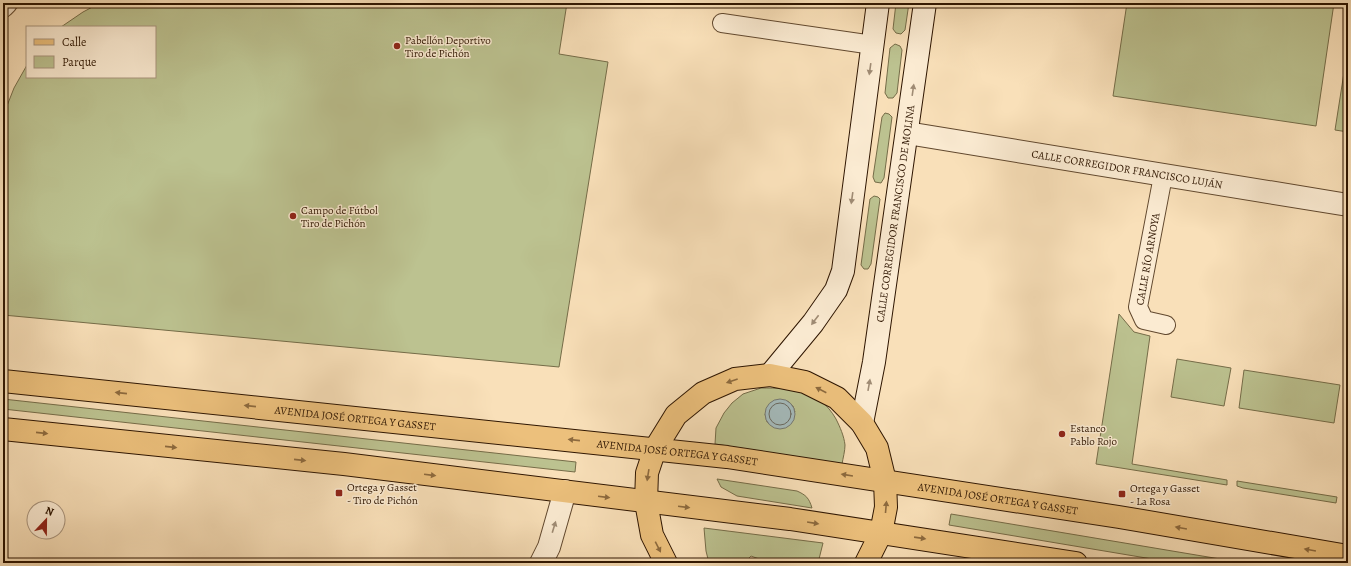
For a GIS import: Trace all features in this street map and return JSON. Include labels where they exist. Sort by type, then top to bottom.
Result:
[{"type":"main road","points":[[3,6],[6,3]]},
{"type":"main road","points":[[770,375],[813,323],[836,290],[843,271],[878,3]]},
{"type":"main road","name":"CALLE CORREGIDOR FRANCISCO DE MOLINA","points":[[862,423],[874,362],[925,3]]},
{"type":"main road","name":"CALLE CORREGIDOR FRANCISCO LUJÁN","points":[[907,132],[1163,176],[1348,205]]},
{"type":"main road","points":[[666,563],[652,535],[646,502],[648,473],[655,449],[676,415],[703,393],[735,379],[770,375],[805,382],[837,398],[862,423],[877,448],[885,481],[886,507],[881,533],[866,563]]},
{"type":"main road","name":"AVENIDA JOSÉ ORTEGA Y GASSET","points":[[3,381],[726,457],[1119,517],[1348,556]]},
{"type":"main road","points":[[3,429],[344,464],[790,519],[1076,563]]},
{"type":"main road","points":[[541,563],[549,546],[565,491]]},
{"type":"lane","points":[[722,23],[873,45]]},
{"type":"lane","name":"CALLE RÍO ARNOYA","points":[[1163,176],[1138,307],[1144,320],[1166,325]]},
{"type":"green space","name":"Campo de Fútbol Tiro de Pichón","points":[[100,3],[567,3],[559,54],[608,62],[559,367],[3,315],[3,116],[14,88],[26,67],[26,78],[156,78],[156,26],[62,26],[83,12]]},
{"type":"green space","points":[[896,3],[909,3],[905,30],[901,34],[896,33],[893,29]]},
{"type":"green space","points":[[1127,3],[1334,3],[1316,126],[1113,96]]},
{"type":"green space","points":[[895,44],[900,46],[902,50],[897,93],[893,98],[888,98],[885,93],[890,48]]},
{"type":"green space","points":[[1348,47],[1348,132],[1335,130]]},
{"type":"green space","points":[[885,113],[892,117],[884,178],[881,183],[875,182],[873,177],[882,117]]},
{"type":"green space","points":[[874,196],[880,199],[871,264],[868,269],[864,269],[861,265],[870,199]]},
{"type":"green space","points":[[1119,314],[1134,332],[1150,336],[1132,464],[1227,480],[1227,485],[1096,464]]},
{"type":"green space","points":[[1177,359],[1231,368],[1224,406],[1171,397]]},
{"type":"green space","points":[[1244,370],[1340,385],[1334,423],[1239,408]]},
{"type":"green space","points":[[761,388],[794,390],[813,396],[829,409],[836,419],[843,435],[845,445],[842,464],[715,444],[716,428],[724,413],[732,403],[743,394]],"holes":[[[788,401],[793,406],[795,412],[774,427],[767,422],[765,414]]]},
{"type":"green space","points":[[3,399],[576,462],[575,472],[3,409]]},
{"type":"green space","points":[[717,479],[797,491],[807,497],[812,508],[737,496],[721,487]]},
{"type":"green space","points":[[1237,481],[1337,497],[1336,503],[1243,488],[1237,486]]},
{"type":"green space","points":[[951,514],[1244,563],[1176,563],[949,525]]},
{"type":"green space","points":[[704,528],[823,543],[818,563],[770,563],[751,556],[744,563],[709,563],[706,551]]},
{"type":"water","points":[[780,399],[786,400],[794,408],[794,420],[786,428],[780,429],[774,428],[766,420],[765,414],[766,408],[774,400]]},
{"type":"place","name":"Pabellón Deportivo Tiro de Pichón","points":[[397,46]]},
{"type":"place","name":"Campo de Fútbol Tiro de Pichón","points":[[293,216]]},
{"type":"place","name":"Estanco Pablo Rojo","points":[[1062,434]]},
{"type":"place","name":"Ortega y Gasset - Tiro de Pichón","points":[[339,493]]},
{"type":"place","name":"Ortega y Gasset - La Rosa","points":[[1122,494]]}]
